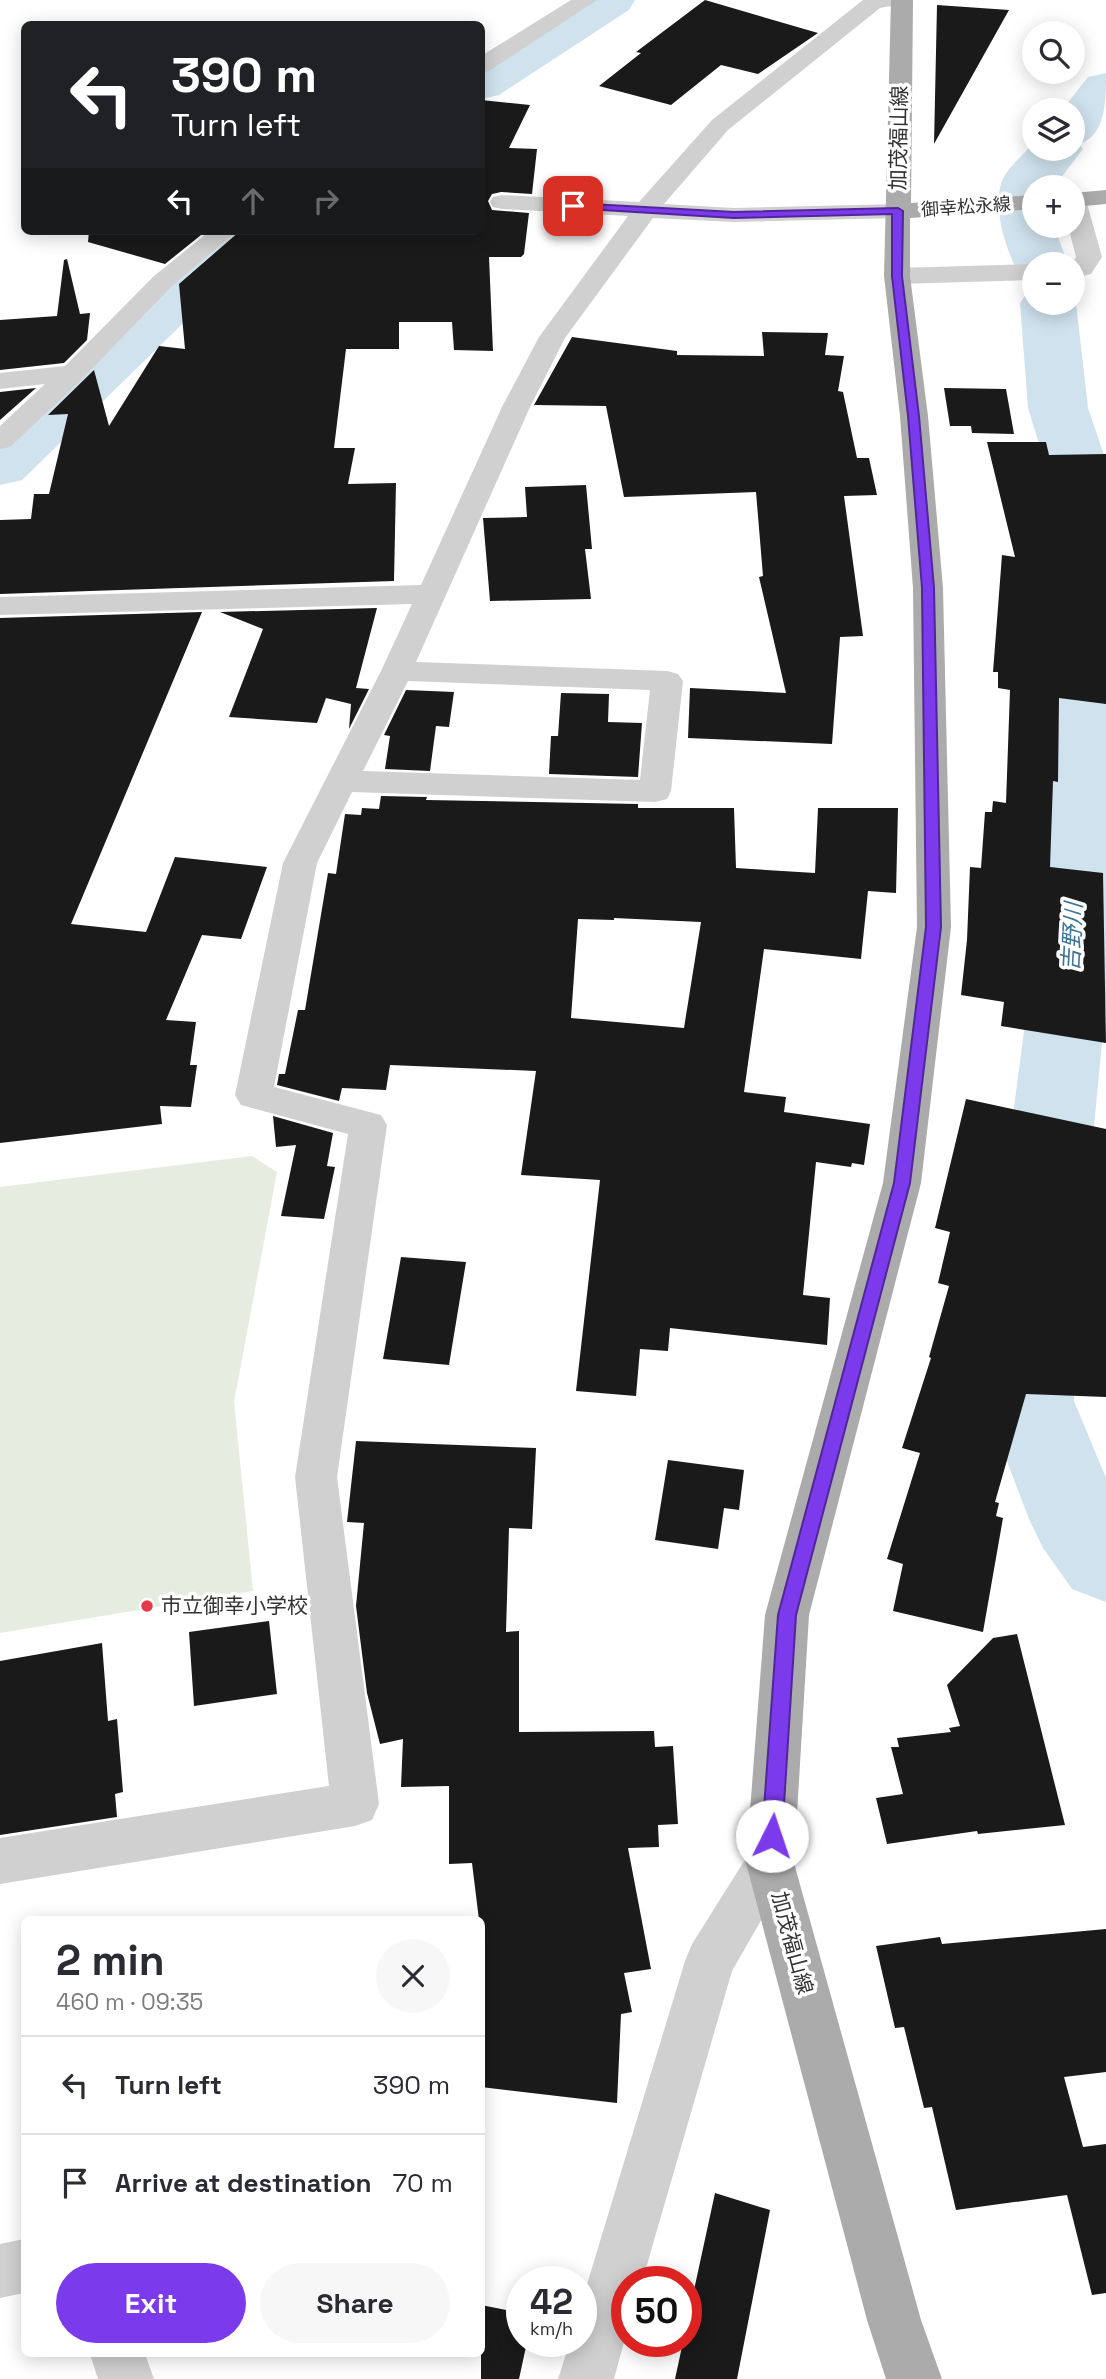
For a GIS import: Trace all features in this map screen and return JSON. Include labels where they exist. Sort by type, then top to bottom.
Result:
[{"type":"main road","name":"加茂福山線","points":[[902,0],[897,276],[914,416],[928,588],[934,927],[902,1183],[787,1615],[770,1863],[894,2320],[914,2379]]},
{"type":"main road","points":[[1085,199],[1106,197]]},
{"type":"main road","name":"御幸松永線","points":[[898,211],[1022,203]]},
{"type":"street","points":[[485,63],[586,0]]},
{"type":"street","points":[[0,1861],[355,1804],[316,1477],[368,1125],[254,1095],[300,863],[397,671],[516,407],[551,337],[645,211],[720,125],[874,2],[888,0]]},
{"type":"street","points":[[502,202],[734,215],[898,211]]},
{"type":"street","points":[[0,440],[73,373],[163,281],[220,235]]},
{"type":"street","points":[[1084,238],[1089,257],[1085,264]]},
{"type":"street","points":[[897,276],[1022,272]]},
{"type":"street","points":[[0,381],[73,373]]},
{"type":"street","points":[[0,606],[432,594]]},
{"type":"street","points":[[341,781],[655,791],[667,681],[397,671]]},
{"type":"street","points":[[586,2379],[710,1961],[770,1863]]},
{"type":"street","points":[[0,2272],[21,2267]]},
{"type":"street","points":[[119,2357],[126,2379]]},
{"type":"shaded area","points":[[252,1156],[277,1172],[234,1402],[253,1591],[0,1633],[0,1187]]},
{"type":"building","points":[[705,0],[818,33],[758,74],[721,65],[671,105],[599,86],[641,53],[636,52]]},
{"type":"building","points":[[937,5],[1009,10],[934,144]]},
{"type":"building","points":[[485,100],[530,105],[509,148],[537,149],[532,194],[501,192],[492,194],[488,201],[492,210],[529,213],[524,254],[521,257],[489,257],[493,351],[454,350],[452,322],[399,322],[399,349],[346,349],[334,448],[355,448],[348,484],[396,483],[394,581],[0,594],[0,520],[31,519],[34,494],[49,494],[68,414],[48,415],[94,370],[109,426],[159,346],[185,349],[179,284],[235,235],[485,235]]},
{"type":"building","points":[[89,235],[201,235],[165,264],[88,242]]},
{"type":"building","points":[[67,259],[80,314],[90,313],[87,340],[64,363],[0,370],[0,320],[57,316],[64,260]]},
{"type":"building","points":[[762,332],[828,333],[825,355],[844,356],[838,391],[843,392],[857,458],[869,458],[877,495],[844,496],[863,636],[840,637],[832,744],[688,738],[690,688],[786,693],[759,577],[763,576],[756,492],[624,497],[606,406],[534,405],[572,337],[677,351],[677,355],[764,356]]},
{"type":"building","points":[[36,388],[0,420],[0,392]]},
{"type":"building","points":[[944,388],[1006,389],[1014,434],[972,433],[971,426],[950,426]]},
{"type":"building","points":[[987,442],[1046,442],[1049,455],[1106,454],[1106,704],[1059,698],[1058,782],[1053,781],[1050,867],[1103,873],[1106,1043],[1001,1026],[1004,1002],[961,995],[967,940],[970,867],[981,868],[985,812],[992,812],[993,801],[1006,803],[1010,690],[998,688],[998,672],[993,672],[1002,555],[1015,557]]},
{"type":"building","points":[[586,485],[592,549],[585,549],[591,599],[490,601],[483,518],[527,517],[525,487]]},
{"type":"building","points":[[377,608],[356,688],[369,689],[349,729],[351,704],[326,698],[317,723],[229,717],[263,629],[220,612]]},
{"type":"building","points":[[202,612],[71,924],[146,932],[175,857],[267,867],[241,939],[202,935],[166,1020],[196,1022],[190,1065],[197,1065],[191,1107],[160,1106],[162,1124],[0,1143],[0,618]]},
{"type":"building","points":[[406,690],[454,692],[449,727],[436,726],[430,771],[385,769],[390,736],[384,735]]},
{"type":"building","points":[[561,693],[609,694],[608,722],[642,723],[638,777],[549,774],[551,736],[558,736]]},
{"type":"building","points":[[381,796],[427,797],[426,800],[638,804],[638,808],[734,808],[736,868],[815,873],[818,808],[898,808],[896,893],[868,891],[861,959],[764,949],[744,1092],[786,1097],[784,1112],[870,1124],[864,1165],[852,1163],[851,1167],[816,1162],[803,1295],[830,1298],[827,1345],[670,1328],[668,1351],[640,1349],[636,1396],[576,1391],[600,1180],[521,1175],[536,1071],[390,1065],[386,1090],[342,1088],[339,1101],[277,1085],[279,1074],[285,1074],[298,1010],[305,1010],[328,873],[336,874],[345,814],[361,815],[362,808],[379,809]],"holes":[[[578,919],[701,922],[684,1028],[571,1018]]]},
{"type":"building","points":[[966,1099],[1106,1129],[1106,1397],[1026,1394],[995,1502],[999,1503],[996,1516],[1003,1518],[983,1632],[893,1611],[903,1564],[887,1559],[920,1453],[902,1448],[931,1358],[929,1357],[949,1286],[938,1283],[950,1232],[935,1228]]},
{"type":"building","points":[[273,1116],[333,1133],[327,1166],[335,1167],[324,1219],[281,1216],[296,1145],[276,1147]]},
{"type":"building","points":[[401,1257],[466,1262],[449,1365],[383,1359]]},
{"type":"building","points":[[356,1441],[536,1448],[532,1529],[509,1528],[506,1632],[519,1631],[519,1732],[654,1731],[655,1747],[673,1746],[678,1824],[658,1825],[659,1847],[628,1848],[651,1969],[624,1973],[632,2012],[621,2014],[617,2103],[485,2087],[485,1916],[479,1916],[472,1863],[449,1864],[449,1786],[401,1787],[403,1739],[380,1744],[367,1693],[356,1606],[364,1523],[347,1522]]},
{"type":"building","points":[[668,1460],[744,1470],[739,1510],[724,1508],[718,1549],[655,1540]]},
{"type":"building","points":[[269,1621],[277,1694],[194,1706],[189,1632]]},
{"type":"building","points":[[1017,1634],[1065,1825],[978,1834],[977,1831],[887,1844],[876,1798],[903,1794],[891,1747],[899,1747],[897,1738],[951,1732],[949,1728],[960,1726],[947,1685],[993,1638]]},
{"type":"building","points":[[102,1643],[108,1721],[117,1719],[123,1792],[115,1794],[117,1817],[0,1835],[0,1661]]},
{"type":"building","points":[[1106,1929],[1106,2072],[1064,2077],[1083,2147],[1106,2144],[1106,2293],[1092,2295],[1067,2195],[956,2210],[932,2107],[924,2108],[904,2027],[895,2028],[876,1946],[940,1937],[942,1944]]},
{"type":"building","points":[[715,2193],[770,2210],[737,2379],[675,2379],[680,2357],[702,2357],[702,2266],[699,2266]]},
{"type":"building","points":[[485,2306],[506,2310],[506,2357],[524,2357],[519,2379],[481,2379],[481,2357],[485,2357]]},
{"type":"waterway","points":[[485,81],[612,0]]},
{"type":"waterway","name":"吉野川","points":[[1085,115],[1106,88]]},
{"type":"waterway","name":"吉野川","points":[[1036,252],[1027,227],[1028,182],[1046,161]]},
{"type":"waterway","points":[[0,467],[231,246],[248,235]]},
{"type":"waterway","name":"吉野川","points":[[1049,315],[1058,408],[1095,521],[1102,564],[1076,688],[1074,940],[1034,1290],[1029,1401],[1076,1519],[1106,1560]]},
{"type":"place","name":"市立御幸小学校","points":[[147,1606]]},
{"type":"route","points":[[573,206],[734,215],[898,211],[897,276],[914,416],[928,588],[934,927],[902,1183],[787,1615],[772,1836]]}]
